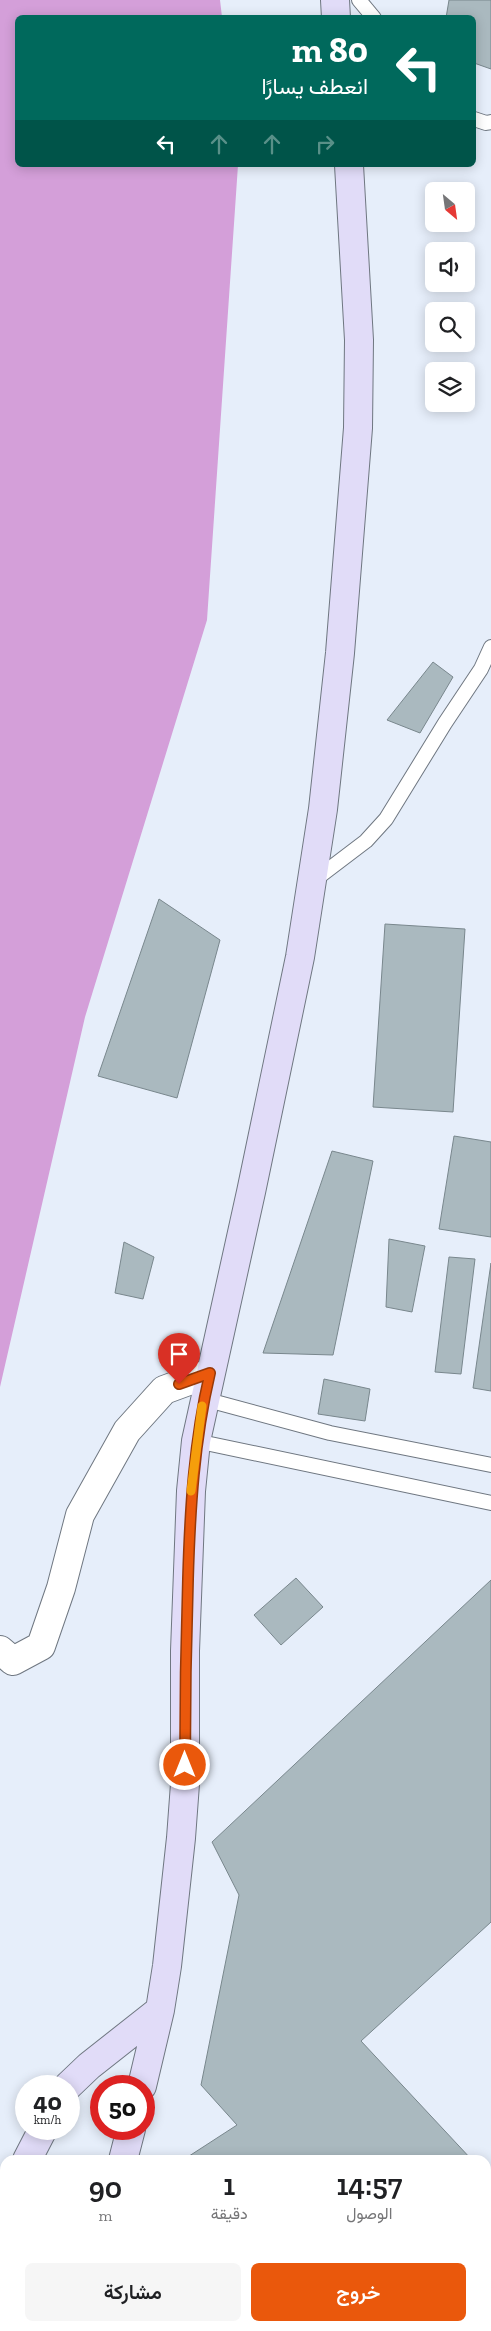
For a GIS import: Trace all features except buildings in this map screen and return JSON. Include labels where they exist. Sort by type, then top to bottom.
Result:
[{"type":"main road","points":[[335,0],[336,15]]},
{"type":"main road","points":[[145,2075],[160,2010],[173,1923],[185,1784],[185,1651],[191,1491],[196,1441],[276,1073],[312,882],[340,652],[358,428],[359,340],[349,167]]},
{"type":"main road","points":[[80,2075],[160,2010]]},
{"type":"main road","points":[[30,2155],[37,2140]]},
{"type":"main road","points":[[124,2155],[129,2140]]},
{"type":"street","points":[[0,1650],[13,1661],[41,1646],[61,1588],[80,1515],[127,1431],[164,1390],[207,1386]]},
{"type":"lane","points":[[359,0],[372,15]]},
{"type":"lane","points":[[476,120],[486,123],[491,122]]},
{"type":"lane","points":[[312,882],[366,841],[386,819],[445,722],[481,669],[491,647]]},
{"type":"lane","points":[[207,1386],[330,1433],[491,1465]]},
{"type":"lane","points":[[196,1441],[491,1503]]},
{"type":"shaded area","points":[[0,0],[220,0],[222,15],[15,15],[15,167],[238,167],[207,620],[85,1017],[0,1387]]},
{"type":"slow traffic","points":[[191,1491],[202,1406]]},
{"type":"route","points":[[179,1384],[210,1373],[199,1422],[191,1491],[185,1651],[185,1765]]}]
